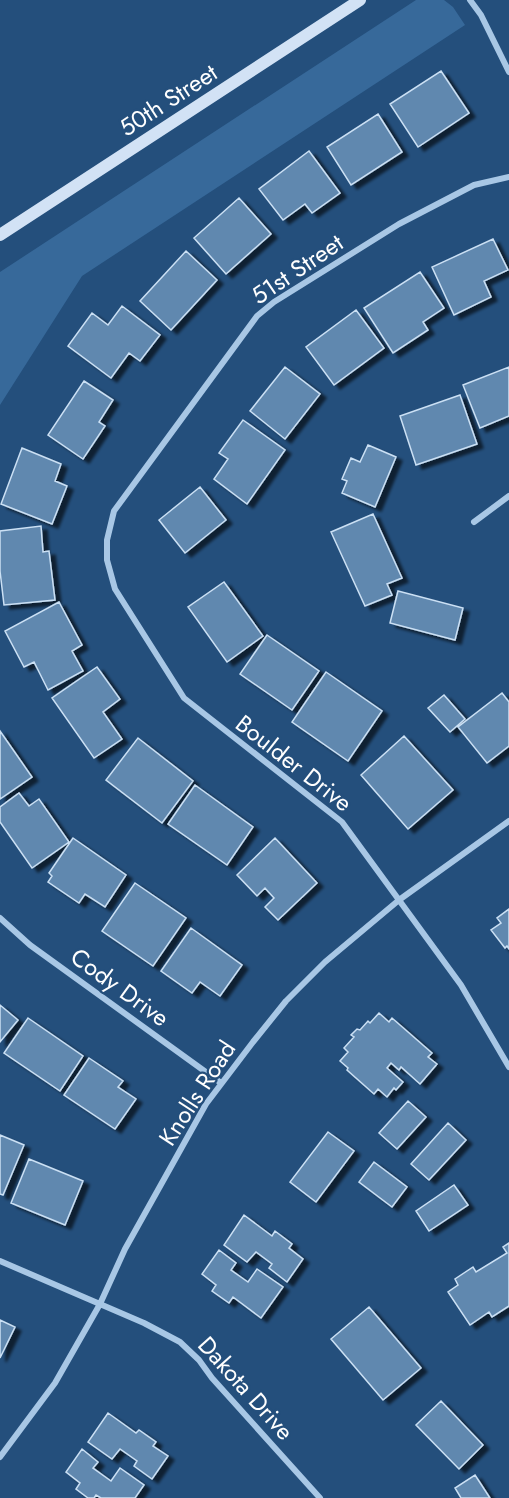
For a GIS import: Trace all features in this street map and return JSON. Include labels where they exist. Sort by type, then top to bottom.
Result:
[{"type":"main road","name":"50th Street","points":[[0,235],[360,0]]},
{"type":"street","points":[[471,0],[481,15],[509,72]]},
{"type":"street","name":"51st Street","points":[[114,511],[256,316],[274,302],[399,224],[474,185],[509,177]]},
{"type":"street","points":[[474,522],[509,496]]},
{"type":"street","name":"Boulder Drive","points":[[114,511],[107,540],[107,560],[115,589],[184,698],[342,822],[461,985],[509,1067]]},
{"type":"street","name":"Knolls Road","points":[[0,1457],[56,1383],[100,1304],[125,1250],[206,1104],[286,1001],[325,962],[399,900],[509,821]]},
{"type":"street","name":"Cody Drive","points":[[0,918],[30,945],[221,1083]]},
{"type":"street","name":"Dakota Drive","points":[[0,1261],[144,1323],[180,1342],[199,1360],[212,1378],[320,1498]]},
{"type":"shaded area","points":[[416,0],[444,0],[453,7],[465,25],[82,276],[0,405],[0,272]]},
{"type":"building","points":[[441,71],[469,113],[418,147],[390,104]]},
{"type":"building","points":[[378,114],[402,152],[351,185],[327,147]]},
{"type":"building","points":[[309,151],[340,193],[312,213],[305,204],[283,220],[259,189]]},
{"type":"building","points":[[239,198],[271,234],[226,274],[194,238]]},
{"type":"building","points":[[493,239],[508,270],[484,281],[491,297],[454,315],[432,267]]},
{"type":"building","points":[[186,251],[217,280],[171,330],[140,301]]},
{"type":"building","points":[[420,272],[444,308],[423,322],[428,330],[393,353],[364,308]]},
{"type":"building","points":[[122,306],[160,335],[140,361],[129,353],[111,378],[68,346],[92,313],[108,325]]},
{"type":"building","points":[[356,310],[384,348],[334,385],[306,347]]},
{"type":"building","points":[[285,367],[320,394],[285,439],[250,411]]},
{"type":"building","points":[[509,367],[509,416],[480,428],[463,385]]},
{"type":"building","points":[[84,381],[113,400],[99,422],[105,426],[83,459],[48,435]]},
{"type":"building","points":[[460,395],[477,444],[416,465],[400,416]]},
{"type":"building","points":[[243,420],[285,450],[247,504],[214,479],[228,459],[219,453]]},
{"type":"building","points":[[368,445],[396,457],[375,507],[342,493],[347,481],[342,479],[351,458],[360,462]]},
{"type":"building","points":[[22,448],[61,464],[55,481],[67,486],[52,524],[1,504]]},
{"type":"building","points":[[200,487],[226,520],[185,553],[159,520]]},
{"type":"building","points":[[373,514],[402,578],[387,584],[392,595],[365,606],[331,532]]},
{"type":"building","points":[[41,526],[43,552],[49,551],[55,600],[4,605],[0,571],[0,531]]},
{"type":"building","points":[[224,582],[263,636],[227,662],[188,607]]},
{"type":"building","points":[[398,591],[463,608],[455,640],[390,623]]},
{"type":"building","points":[[59,602],[82,645],[72,651],[83,671],[48,690],[34,662],[24,667],[5,631]]},
{"type":"building","points":[[267,635],[319,671],[292,710],[240,674]]},
{"type":"building","points":[[97,667],[120,699],[103,712],[122,739],[94,758],[52,698]]},
{"type":"building","points":[[326,672],[382,711],[348,761],[292,722]]},
{"type":"building","points":[[502,693],[509,702],[509,746],[487,763],[458,727]]},
{"type":"building","points":[[444,695],[465,719],[450,732],[428,708]]},
{"type":"building","points":[[0,731],[32,777],[0,799]]},
{"type":"building","points":[[404,736],[453,790],[408,829],[361,775]]},
{"type":"building","points":[[138,738],[193,781],[162,823],[106,780]]},
{"type":"building","points":[[195,785],[253,827],[227,865],[168,824]]},
{"type":"building","points":[[19,793],[29,806],[39,799],[69,842],[32,868],[0,822],[0,807]]},
{"type":"building","points":[[73,838],[126,875],[105,907],[85,894],[79,903],[48,882],[52,876],[49,873]]},
{"type":"building","points":[[275,838],[317,883],[278,920],[265,907],[274,898],[265,888],[257,896],[237,875]]},
{"type":"building","points":[[135,883],[186,918],[153,966],[102,931]]},
{"type":"building","points":[[509,909],[509,949],[507,946],[505,948],[491,930],[501,923],[497,918]]},
{"type":"building","points":[[191,928],[242,965],[220,996],[200,982],[192,993],[161,971]]},
{"type":"building","points":[[0,1005],[18,1020],[0,1042]]},
{"type":"building","points":[[379,1013],[389,1022],[392,1018],[432,1053],[428,1057],[437,1064],[420,1084],[401,1067],[399,1070],[391,1063],[387,1068],[403,1082],[387,1097],[378,1089],[374,1094],[340,1061],[348,1052],[344,1048],[354,1037],[351,1035],[357,1029],[360,1030],[368,1021],[370,1023]]},
{"type":"building","points":[[28,1018],[83,1056],[60,1091],[4,1053]]},
{"type":"building","points":[[89,1058],[123,1081],[118,1087],[136,1099],[115,1129],[64,1095]]},
{"type":"building","points":[[408,1101],[426,1117],[397,1149],[379,1133]]},
{"type":"building","points":[[448,1123],[466,1140],[429,1180],[411,1164]]},
{"type":"building","points":[[328,1132],[354,1151],[316,1202],[290,1182]]},
{"type":"building","points":[[0,1135],[24,1145],[3,1195],[0,1194]]},
{"type":"building","points":[[29,1159],[83,1181],[65,1225],[11,1203]]},
{"type":"building","points":[[374,1162],[407,1187],[392,1207],[359,1182]]},
{"type":"building","points":[[454,1185],[468,1205],[429,1231],[416,1211]]},
{"type":"building","points":[[244,1215],[272,1236],[275,1231],[292,1244],[289,1248],[303,1259],[287,1282],[269,1268],[272,1264],[256,1252],[247,1262],[224,1245]]},
{"type":"building","points":[[509,1243],[509,1306],[492,1317],[489,1312],[470,1325],[448,1292],[458,1285],[455,1279],[473,1267],[476,1272],[507,1253],[503,1247]]},
{"type":"building","points":[[219,1250],[236,1263],[231,1270],[248,1282],[257,1269],[283,1287],[261,1318],[233,1297],[229,1303],[212,1291],[216,1285],[202,1274]]},
{"type":"building","points":[[369,1307],[421,1368],[383,1400],[331,1339]]},
{"type":"building","points":[[0,1320],[15,1327],[0,1358]]},
{"type":"building","points":[[441,1401],[483,1445],[459,1469],[416,1425]]},
{"type":"building","points":[[108,1413],[136,1433],[139,1430],[156,1442],[153,1446],[168,1456],[152,1479],[134,1466],[137,1461],[120,1449],[112,1459],[88,1442]]},
{"type":"building","points":[[82,1449],[98,1462],[93,1468],[111,1481],[120,1468],[144,1485],[135,1498],[101,1498],[96,1495],[94,1498],[88,1498],[76,1489],[80,1483],[66,1472]]},
{"type":"building","points":[[475,1475],[490,1498],[461,1498],[455,1488]]}]
